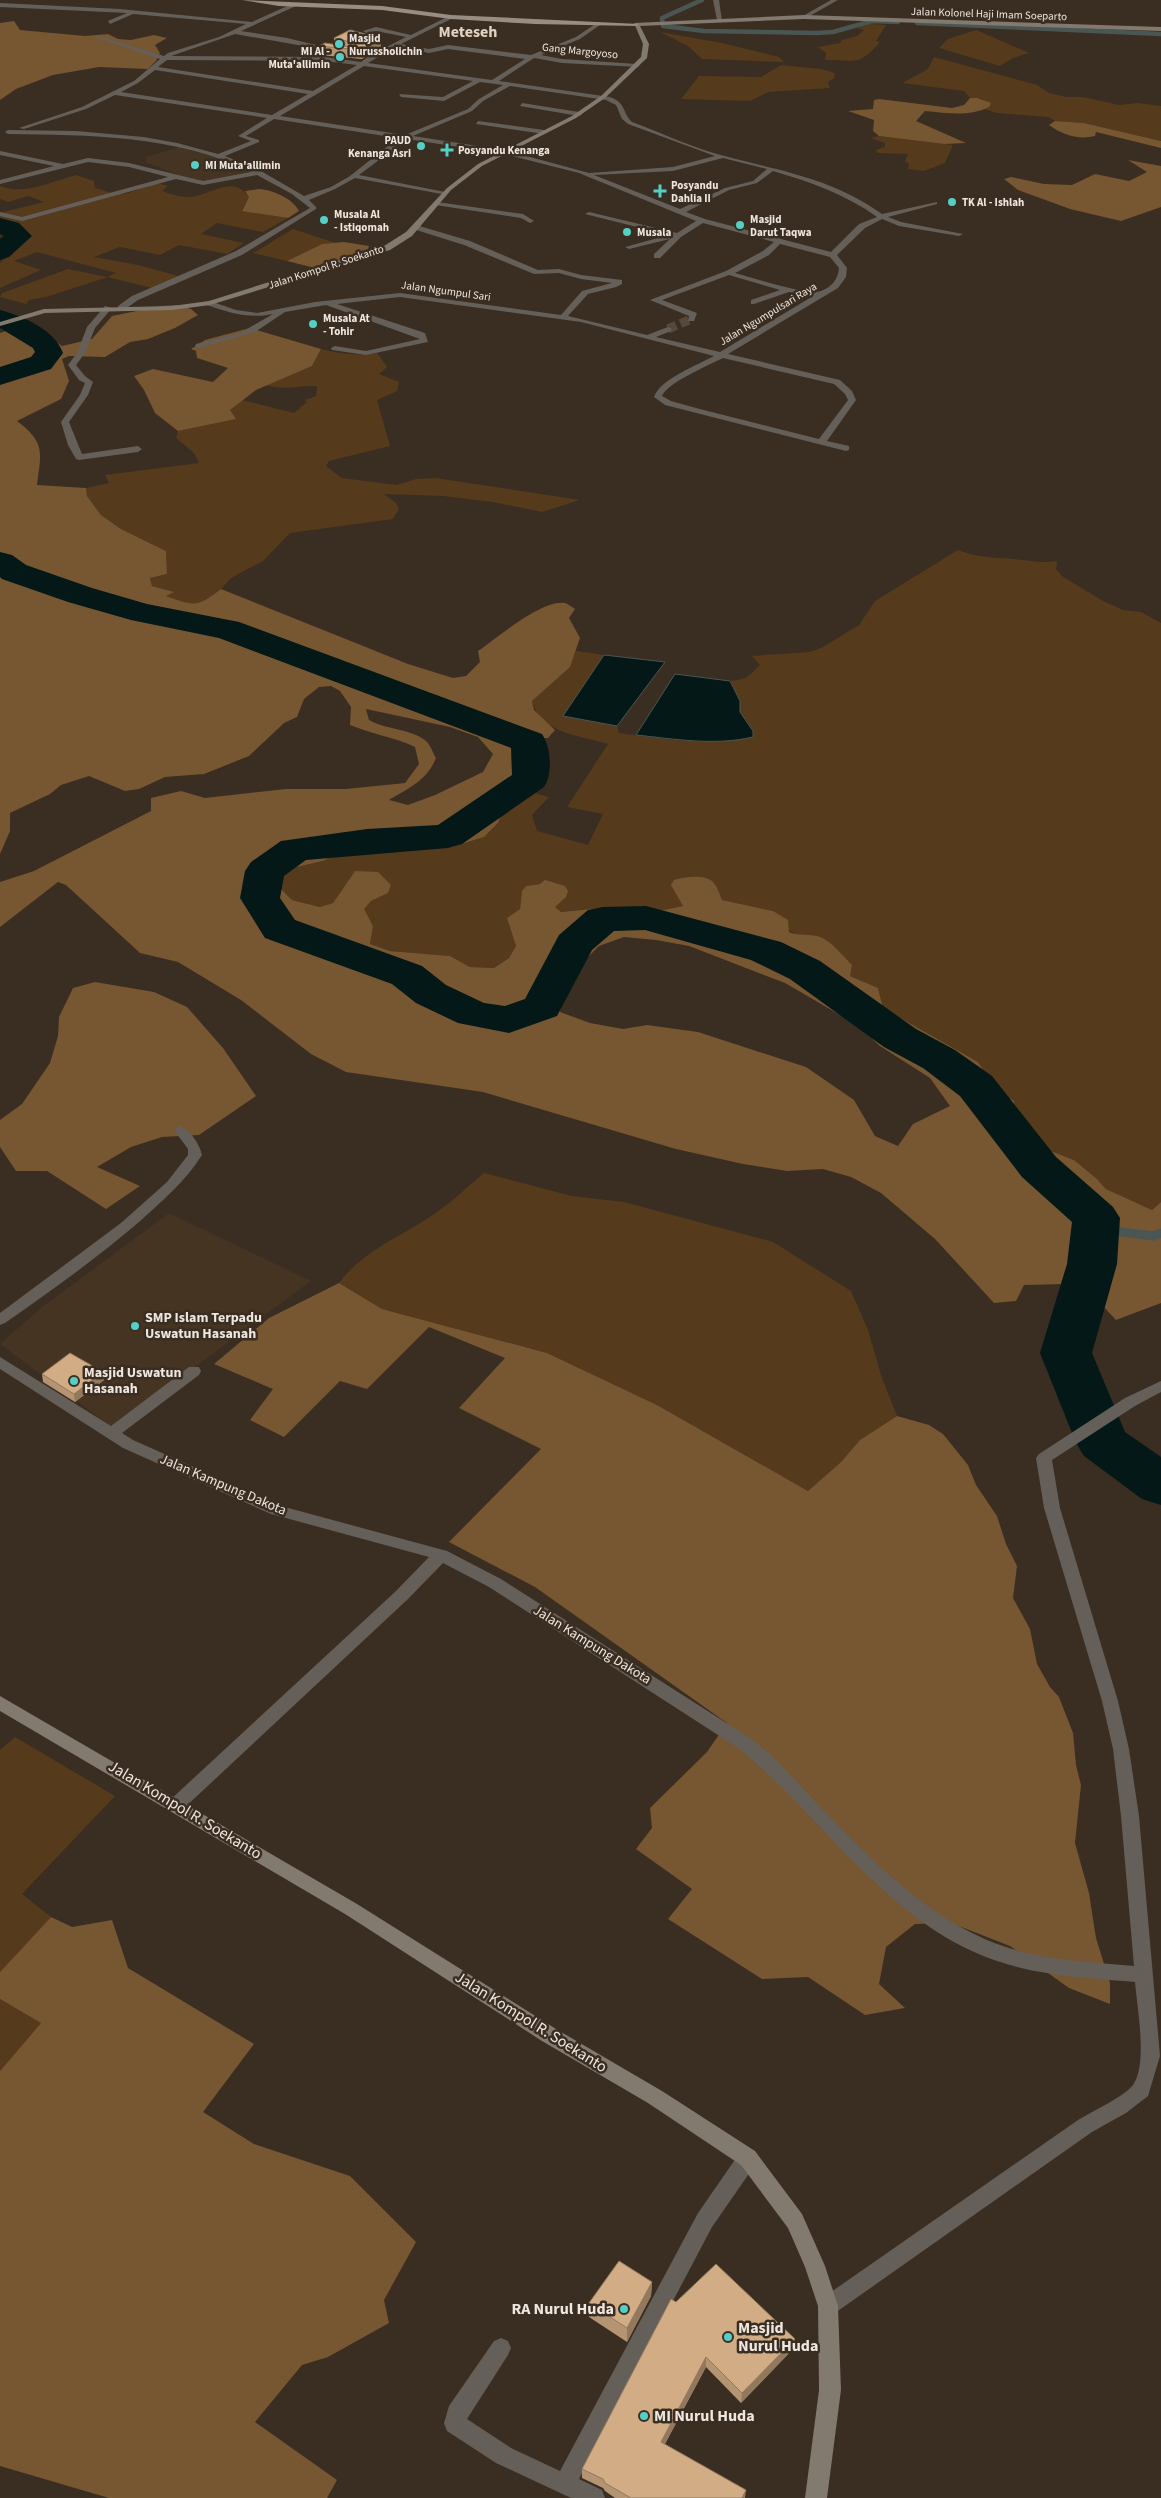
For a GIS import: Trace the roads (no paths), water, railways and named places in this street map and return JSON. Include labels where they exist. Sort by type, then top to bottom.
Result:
[{"type":"main road","points":[[245,0],[294,5],[382,8],[451,17],[636,24]]},
{"type":"main road","name":"Jalan Kolonel Haji Imam Soeparto","points":[[636,24],[804,17],[1161,29]]},
{"type":"main road","name":"Jalan Kompol R. Soekanto","points":[[0,324],[44,311],[172,308],[210,303],[376,252],[399,241],[416,227],[445,194],[480,165],[579,114],[603,97],[644,58],[646,44],[636,24]]},
{"type":"main road","name":"Jalan Kompol R. Soekanto","points":[[0,1703],[351,1909],[549,2035],[655,2097],[748,2158],[795,2221],[815,2266],[828,2306],[830,2390],[816,2498]]},
{"type":"street","points":[[716,0],[720,20]]},
{"type":"street","points":[[804,17],[835,0]]},
{"type":"street","points":[[0,5],[133,12],[252,24]]},
{"type":"street","points":[[0,135],[84,108],[136,82],[156,68],[164,58],[178,50],[233,32],[294,5]]},
{"type":"street","points":[[110,22],[133,12]]},
{"type":"street","points":[[219,156],[257,141],[241,136],[269,117],[362,65],[371,57],[451,17]]},
{"type":"street","name":"Gang Margoyoso","points":[[532,57],[578,38],[598,24]]},
{"type":"street","points":[[366,31],[376,28],[410,36]]},
{"type":"street","points":[[233,32],[287,40],[340,52]]},
{"type":"street","points":[[100,37],[164,58],[324,59],[603,97],[617,101],[622,106],[624,119],[630,123],[681,144],[722,157],[772,168],[836,191],[861,202],[882,217],[921,229],[959,234]]},
{"type":"street","points":[[393,45],[429,51],[448,47],[509,56],[532,57]]},
{"type":"street","points":[[362,56],[371,57]]},
{"type":"street","points":[[492,83],[532,57]]},
{"type":"street","name":"Gang Margoyoso","points":[[532,57],[637,66]]},
{"type":"street","points":[[156,68],[313,93]]},
{"type":"street","points":[[400,94],[444,98],[478,81]]},
{"type":"street","points":[[304,199],[333,188],[353,176],[404,137],[470,110],[481,100],[508,85]]},
{"type":"street","points":[[114,93],[504,152],[582,173],[702,221],[779,240],[833,256],[862,226],[882,217],[935,204]]},
{"type":"street","points":[[522,105],[579,114]]},
{"type":"street","points":[[478,123],[544,132]]},
{"type":"street","points":[[8,132],[138,137],[170,142],[236,160],[304,199],[314,208],[272,236],[202,271],[135,298],[121,308]]},
{"type":"street","points":[[0,153],[63,166]]},
{"type":"street","points":[[582,173],[611,174],[674,169],[722,157]]},
{"type":"street","points":[[0,182],[88,160],[104,160],[194,182],[212,183],[259,172]]},
{"type":"street","points":[[680,212],[726,190],[755,182],[772,168]]},
{"type":"street","points":[[353,176],[445,194]]},
{"type":"street","points":[[0,214],[22,219],[175,177]]},
{"type":"street","points":[[437,204],[523,216],[530,221]]},
{"type":"street","points":[[588,214],[678,236]]},
{"type":"street","points":[[657,256],[678,236],[702,221]]},
{"type":"street","points":[[416,227],[473,245],[537,272],[559,271],[582,277],[619,282],[614,286],[590,290],[582,294],[563,317]]},
{"type":"street","points":[[629,247],[678,236]]},
{"type":"street","points":[[691,319],[694,315],[654,300],[729,273],[766,253],[779,240]]},
{"type":"street","name":"Jalan Ngumpulsari Raya","points":[[833,256],[843,268],[842,277],[835,286],[761,329],[720,356],[675,380],[660,391],[658,397],[668,403],[693,410],[846,448]]},
{"type":"street","points":[[729,273],[788,290],[822,295]]},
{"type":"street","points":[[754,302],[788,290]]},
{"type":"street","name":"Jalan Ngumpul Sari","points":[[210,303],[248,314],[281,312],[326,302],[400,295],[563,317],[601,324],[720,356],[837,382],[849,393],[852,400],[822,441]]},
{"type":"street","points":[[326,302],[422,335],[425,340],[366,353],[335,348]]},
{"type":"street","points":[[108,308],[91,327],[81,353],[72,365],[82,378],[89,382],[84,395],[64,422],[72,445],[79,457],[138,449]]},
{"type":"street","points":[[198,346],[242,336],[267,324],[281,312]]},
{"type":"street","points":[[648,338],[668,329]]},
{"type":"street","points":[[0,1320],[84,1261],[158,1198],[185,1170],[195,1155],[194,1148],[180,1130]]},
{"type":"street","name":"Jalan Kampung Dakota","points":[[0,1362],[128,1444],[276,1510],[316,1522],[368,1534],[441,1556],[495,1583],[744,1743],[764,1759],[901,1895],[956,1933],[997,1953],[1045,1966],[1143,1975]]},
{"type":"street","points":[[110,1434],[194,1371]]},
{"type":"street","points":[[828,2306],[1085,2126],[1119,2107],[1140,2090],[1151,2056],[1130,1816],[1121,1749],[1110,1701],[1052,1508],[1044,1458],[1130,1402],[1161,1386]]},
{"type":"street","points":[[176,1805],[441,1556]]},
{"type":"street","points":[[565,2483],[705,2220],[748,2158]]},
{"type":"street","points":[[501,2348],[457,2414],[455,2423],[537,2473],[565,2483],[594,2498]]},
{"type":"waterway","points":[[702,0],[662,18],[663,26],[704,31],[817,33],[833,32],[872,21],[898,22]]},
{"type":"waterway","points":[[917,23],[1161,34]]},
{"type":"waterway","points":[[0,226],[10,228],[19,236],[0,252]]},
{"type":"waterway","points":[[0,318],[23,329],[46,344],[49,353],[41,363],[0,376]]},
{"type":"waterway","points":[[0,562],[14,572],[80,595],[143,613],[227,629],[529,742],[531,779],[448,836],[367,841],[295,849],[265,871],[260,898],[280,929],[407,975],[431,994],[473,1014],[509,1020],[542,1007],[574,944],[603,919],[646,918],[766,951],[805,970],[900,1038],[939,1059],[976,1086],[1039,1167],[1096,1218],[1092,1264],[1066,1353],[1103,1443],[1161,1485]]},
{"type":"waterway","points":[[1096,1229],[1154,1236],[1161,1233]]},
{"type":"tunnel","points":[[668,329],[691,319]]},
{"type":"place","name":"Masjid Nurussholichin","points":[[339,44]]},
{"type":"place","name":"MI Al - Muta'allimin","points":[[340,57]]},
{"type":"place","name":"PAUD Kenanga Asri","points":[[421,146]]},
{"type":"place","name":"Posyandu Kenanga","points":[[447,150]]},
{"type":"place","name":"MI Muta'allimin","points":[[195,165]]},
{"type":"place","name":"Posyandu Dahlia II","points":[[660,191]]},
{"type":"place","name":"TK Al - Ishlah","points":[[952,202]]},
{"type":"place","name":"Musala Al - Istiqomah","points":[[324,220]]},
{"type":"place","name":"Masjid Darut Taqwa","points":[[740,225]]},
{"type":"place","name":"Musala","points":[[627,232]]},
{"type":"place","name":"Musala At - Tohir","points":[[313,324]]},
{"type":"place","name":"SMP Islam Terpadu Uswatun Hasanah","points":[[135,1326]]},
{"type":"place","name":"Masjid Uswatun Hasanah","points":[[74,1381]]},
{"type":"place","name":"RA Nurul Huda","points":[[624,2309]]},
{"type":"place","name":"Masjid Nurul Huda","points":[[728,2337]]},
{"type":"place","name":"MI Nurul Huda","points":[[644,2416]]},
{"type":"district","name":"Meteseh","points":[[468,32]]}]
